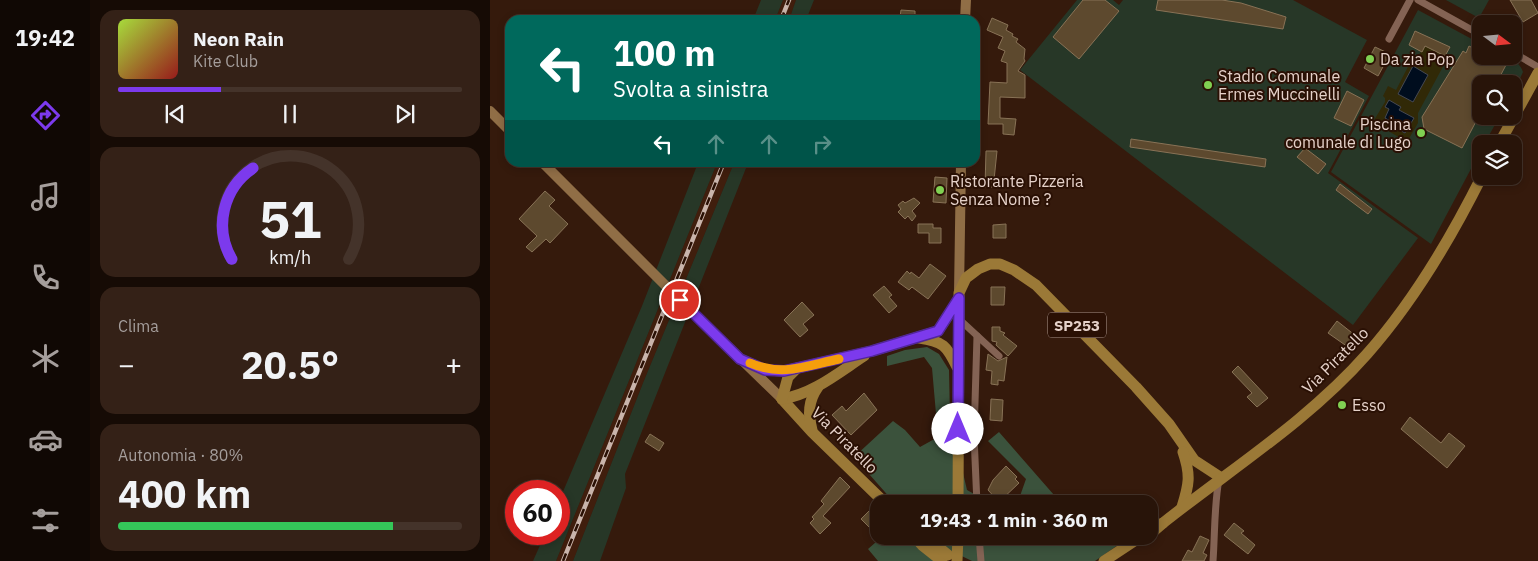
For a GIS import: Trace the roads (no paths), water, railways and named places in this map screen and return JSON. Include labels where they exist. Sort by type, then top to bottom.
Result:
[{"type":"main road","points":[[965,15],[966,0]]},
{"type":"main road","points":[[1504,135],[1538,73]]},
{"type":"main road","points":[[490,111],[505,126]]},
{"type":"main road","points":[[547,167],[669,289]]},
{"type":"main road","points":[[958,495],[958,318],[961,167]]},
{"type":"main road","name":"Via Piratello","points":[[1158,526],[1326,395],[1366,355],[1407,306],[1455,229],[1477,185]]},
{"type":"main road","name":"SP253","points":[[740,359],[765,370],[784,371],[872,351],[938,331],[959,296],[966,278],[978,269],[990,264],[1000,264],[1014,270],[1036,285],[1074,322],[1169,424],[1194,460],[1220,477]]},
{"type":"main road","points":[[680,300],[782,399],[788,377],[797,368]]},
{"type":"main road","points":[[918,337],[934,340],[948,348],[958,369]]},
{"type":"main road","name":"SP253","points":[[782,399],[796,397],[820,385],[872,351]]},
{"type":"main road","points":[[812,432],[808,416],[812,396],[820,385]]},
{"type":"main road","name":"Via Piratello","points":[[782,399],[812,432],[877,495]]},
{"type":"main road","name":"SP253","points":[[1180,441],[1189,469],[1189,485],[1182,508]]},
{"type":"main road","points":[[922,545],[949,559]]},
{"type":"main road","points":[[934,545],[949,559]]},
{"type":"main road","points":[[949,559],[954,545]]},
{"type":"main road","points":[[1104,561],[1128,545]]},
{"type":"main road","name":"Via Piratello","points":[[1118,561],[1136,545]]},
{"type":"street","points":[[1389,39],[1410,0]]},
{"type":"street","points":[[1418,0],[1472,30]]},
{"type":"street","points":[[1522,58],[1538,67]]},
{"type":"street","points":[[958,318],[999,356]]},
{"type":"street","points":[[977,336],[974,436],[977,495]]},
{"type":"street","points":[[1213,561],[1216,526],[1215,500],[1220,477]]},
{"type":"street","points":[[980,545],[981,561]]},
{"type":"water","points":[[1413,66],[1428,75],[1413,102],[1398,94]]},
{"type":"water","points":[[1389,100],[1401,107],[1399,110],[1414,118],[1405,133],[1390,125],[1392,122],[1385,118],[1389,109],[1385,107]]},
{"type":"tunnel","points":[[669,289],[680,300]]},
{"type":"railway","points":[[783,15],[789,0]]},
{"type":"railway","points":[[563,561],[722,167]]},
{"type":"place","name":"Da zia Pop","points":[[1370,59]]},
{"type":"place","name":"Stadio Comunale Ermes Muccinelli","points":[[1208,85]]},
{"type":"place","name":"Piscina comunale di Lugo","points":[[1421,133]]},
{"type":"place","name":"Ristorante Pizzeria Senza Nome ?","points":[[940,190]]},
{"type":"place","name":"Esso","points":[[1342,405]]}]
